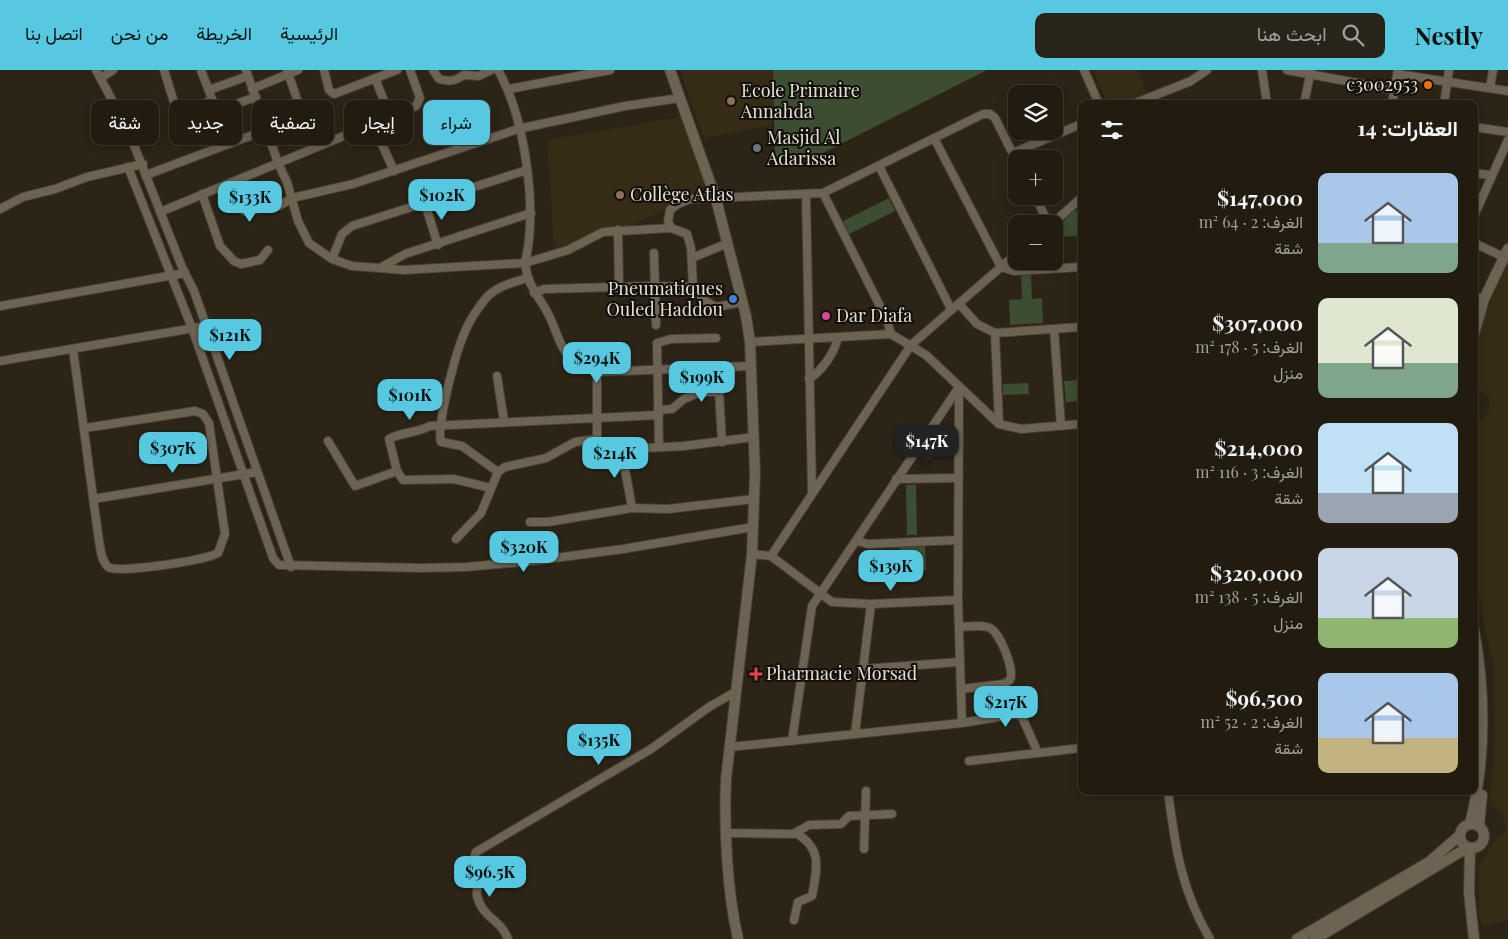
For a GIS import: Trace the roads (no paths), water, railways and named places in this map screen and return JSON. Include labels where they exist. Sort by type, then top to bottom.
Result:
[{"type":"street","points":[[96,70],[128,130],[143,164],[160,212],[206,326],[291,566]]},
{"type":"street","points":[[101,78],[113,70]]},
{"type":"street","points":[[164,70],[173,100]]},
{"type":"street","points":[[201,70],[212,100]]},
{"type":"street","points":[[252,88],[287,72],[298,70]]},
{"type":"street","points":[[324,70],[330,90],[334,94],[397,70]]},
{"type":"street","points":[[410,70],[419,96],[419,102],[413,105]]},
{"type":"street","points":[[433,70],[438,79],[449,81],[456,81],[464,75],[478,76],[491,70]]},
{"type":"street","points":[[498,70],[509,89],[527,170],[531,214],[530,243],[525,262],[527,278],[534,293],[546,310],[562,349],[581,366],[597,372],[751,366]]},
{"type":"street","points":[[509,89],[610,70]]},
{"type":"street","points":[[670,70],[716,199],[750,342],[754,437],[752,554],[726,779],[726,833],[738,939]]},
{"type":"street","points":[[1084,70],[1096,100]]},
{"type":"street","points":[[1143,100],[1191,81],[1207,70]]},
{"type":"street","points":[[1262,70],[1266,100]]},
{"type":"street","points":[[1287,70],[1311,72],[1395,90]]},
{"type":"street","points":[[1445,100],[1449,70]]},
{"type":"street","points":[[1490,88],[1493,70]]},
{"type":"street","points":[[287,72],[297,100]]},
{"type":"street","points":[[1305,100],[1311,72]]},
{"type":"street","points":[[1393,100],[1398,72],[1447,82],[1508,91]]},
{"type":"street","points":[[208,90],[247,73],[257,100]]},
{"type":"street","points":[[375,78],[384,100]]},
{"type":"street","points":[[242,102],[256,97]]},
{"type":"street","points":[[230,183],[242,210],[246,212],[280,206],[292,198],[353,184],[518,129],[610,108],[680,98]]},
{"type":"street","points":[[671,228],[668,215],[678,204],[690,199],[823,192],[976,117],[990,114],[995,118],[1011,150]]},
{"type":"street","points":[[1028,150],[1078,125]]},
{"type":"street","points":[[1478,128],[1508,132]]},
{"type":"street","points":[[160,212],[344,136]]},
{"type":"street","points":[[934,138],[1001,267],[1014,271],[1078,267]]},
{"type":"street","points":[[1478,206],[1490,175],[1508,140]]},
{"type":"street","points":[[146,175],[225,145]]},
{"type":"street","points":[[273,145],[292,198],[298,221],[309,243],[332,259],[352,266],[403,270],[525,262],[568,250],[603,232],[671,228],[688,234],[692,258],[693,288],[703,300],[716,308],[742,302]]},
{"type":"street","points":[[382,145],[394,171]]},
{"type":"street","points":[[0,209],[28,195],[55,190],[96,174],[143,164]]},
{"type":"street","points":[[879,166],[951,309]]},
{"type":"street","points":[[128,167],[192,328],[273,558],[279,565],[422,568],[528,562],[623,549],[753,527]]},
{"type":"street","points":[[332,259],[346,230],[527,170]]},
{"type":"street","points":[[1478,174],[1490,175]]},
{"type":"street","points":[[823,192],[887,320],[891,334]]},
{"type":"street","points":[[202,194],[220,246],[234,261],[241,264],[260,260],[268,250]]},
{"type":"street","points":[[806,194],[812,491]]},
{"type":"street","points":[[1060,215],[1078,200]]},
{"type":"street","points":[[425,204],[438,244]]},
{"type":"street","points":[[1072,205],[1078,205]]},
{"type":"street","points":[[380,268],[405,254],[531,214]]},
{"type":"street","points":[[618,230],[619,288]]},
{"type":"street","points":[[692,258],[728,243]]},
{"type":"street","points":[[1478,244],[1506,253],[1479,298]]},
{"type":"street","points":[[654,253],[656,326]]},
{"type":"street","points":[[771,556],[812,491],[911,345],[1008,261]]},
{"type":"street","points":[[0,306],[185,273]]},
{"type":"street","points":[[498,472],[462,446],[441,442],[439,426],[463,335],[474,314],[487,297],[502,286],[527,278]]},
{"type":"street","points":[[534,293],[544,289],[655,286],[693,288]]},
{"type":"street","points":[[959,304],[977,324],[995,333],[1078,327]]},
{"type":"street","points":[[0,361],[206,326]]},
{"type":"street","points":[[1054,329],[1061,426]]},
{"type":"street","points":[[995,333],[999,424]]},
{"type":"street","points":[[750,342],[891,334],[926,355],[999,424],[1021,429],[1078,424]]},
{"type":"street","points":[[809,379],[821,368],[836,345],[838,337]]},
{"type":"street","points":[[660,447],[657,343],[660,341],[716,338]]},
{"type":"street","points":[[72,349],[85,428],[102,556],[109,568],[132,569],[206,558],[218,553],[225,534],[219,478],[209,423],[206,417],[199,412],[85,428]]},
{"type":"street","points":[[597,372],[597,439],[600,445],[607,448],[660,447],[722,442],[754,437]]},
{"type":"street","points":[[496,376],[504,421]]},
{"type":"street","points":[[959,387],[958,600],[962,723]]},
{"type":"street","points":[[792,741],[812,606],[959,387]]},
{"type":"street","points":[[490,488],[454,479],[406,480],[400,478],[389,439],[396,435],[424,430],[430,426],[504,421],[597,419],[659,412],[672,409],[684,399],[700,392],[719,392],[722,442]]},
{"type":"street","points":[[456,539],[481,513],[498,472],[510,465],[550,457],[575,442],[597,439]]},
{"type":"street","points":[[328,441],[332,442],[355,486],[397,471]]},
{"type":"street","points":[[627,448],[625,470],[632,508]]},
{"type":"street","points":[[93,499],[257,472]]},
{"type":"street","points":[[896,479],[958,478]]},
{"type":"street","points":[[530,522],[548,522],[632,508],[668,509],[754,500]]},
{"type":"street","points":[[857,541],[868,544],[958,540]]},
{"type":"street","points":[[752,554],[771,556],[832,602],[872,604],[958,600]]},
{"type":"street","points":[[856,734],[872,604]]},
{"type":"street","points":[[959,627],[985,626],[993,631],[1002,645],[1012,672],[1010,680],[1004,684],[961,689]]},
{"type":"street","points":[[1315,939],[1472,848],[1484,838],[1474,825],[1482,788],[1480,780],[1483,692],[1478,658]]},
{"type":"street","points":[[864,669],[959,662]]},
{"type":"street","points":[[508,939],[504,927],[483,911],[476,895],[480,873],[475,859],[476,852],[650,749],[709,707],[737,691]]},
{"type":"street","points":[[730,747],[962,723],[1020,715],[1038,753]]},
{"type":"street","points":[[969,761],[1078,748]]},
{"type":"street","points":[[864,849],[866,791]]},
{"type":"street","points":[[1169,795],[1176,853],[1182,875],[1201,923],[1210,939]]},
{"type":"street","points":[[726,833],[796,833],[809,825],[841,824],[849,816],[892,814]]},
{"type":"street","points":[[1297,939],[1429,862],[1460,835],[1464,827],[1474,825]]},
{"type":"street","points":[[794,920],[798,902],[812,896],[816,858],[815,850],[807,840],[796,833]]},
{"type":"street","points":[[1460,835],[1462,844],[1472,848]]},
{"type":"street","points":[[1472,848],[1469,892],[1474,939]]},
{"type":"place","name":"c3002953","points":[[1428,85]]},
{"type":"place","name":"Ecole Primaire Annahda","points":[[731,101]]},
{"type":"place","name":"Masjid Al Adarissa","points":[[757,148]]},
{"type":"place","name":"Collège Atlas","points":[[620,195]]},
{"type":"place","name":"Pneumatiques Ouled Haddou","points":[[733,299]]},
{"type":"place","name":"Dar Diafa","points":[[826,316]]},
{"type":"place","name":"Pharmacie Morsad","points":[[756,674]]}]
